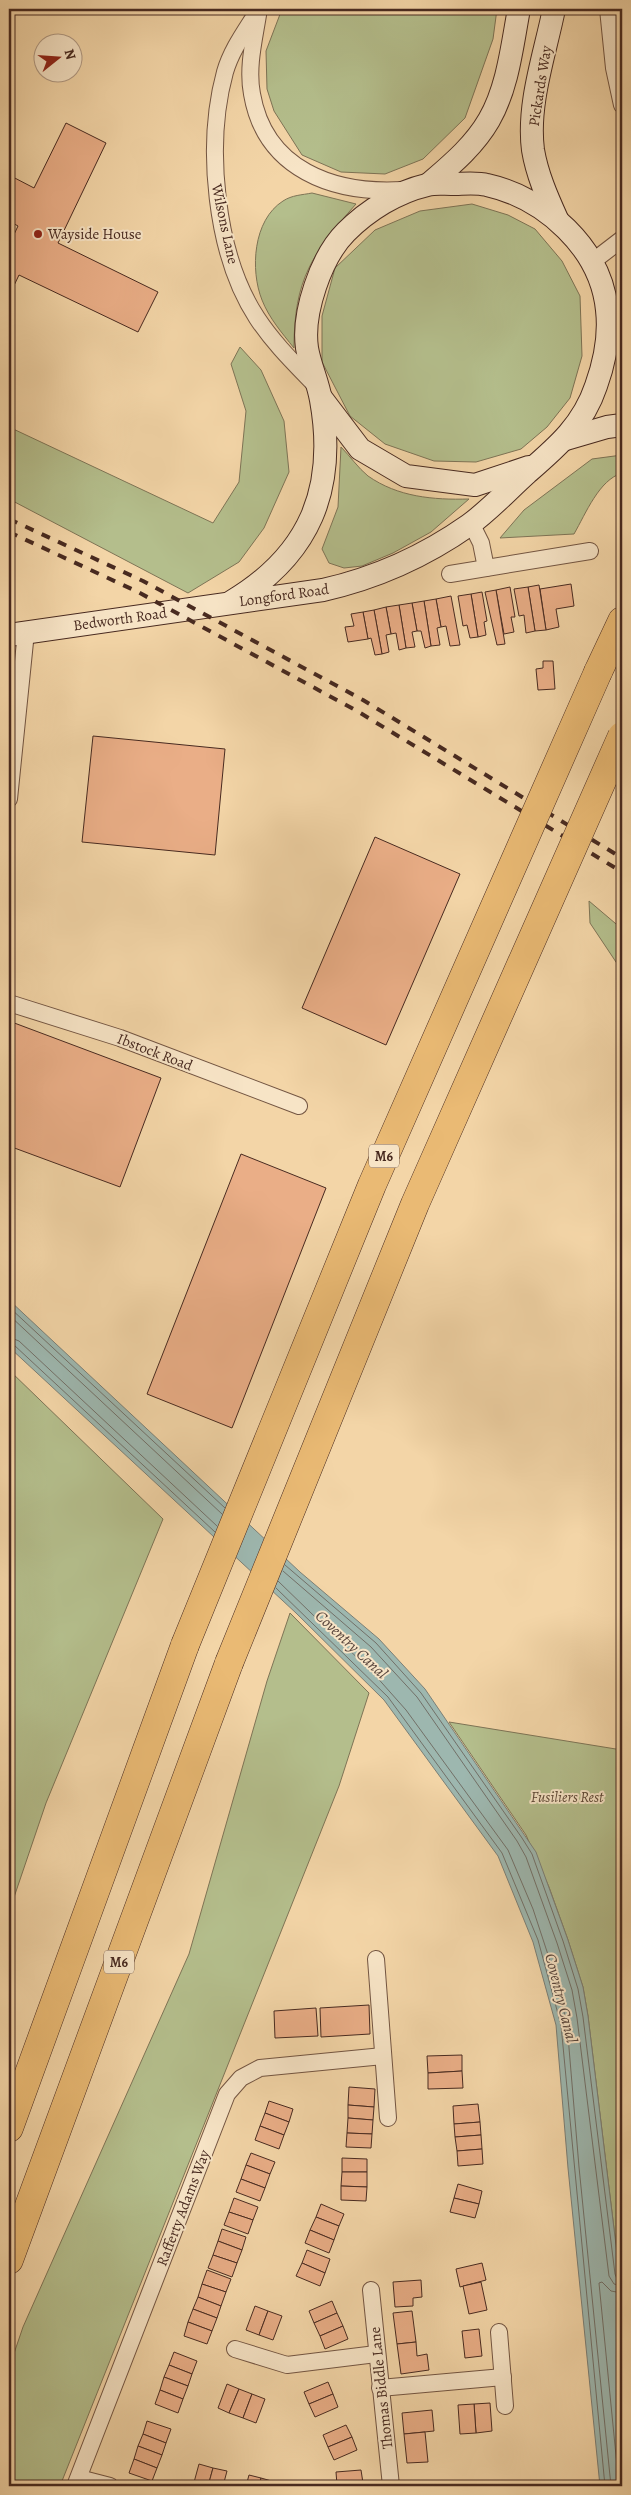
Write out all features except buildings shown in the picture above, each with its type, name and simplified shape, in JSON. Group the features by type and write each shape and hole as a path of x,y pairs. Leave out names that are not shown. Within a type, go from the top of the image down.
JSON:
{"highway":[{"name":"M6","path":"9,2128 185,1645 372,1185 622,621"},
{"name":"M6","path":"9,2260 229,1663 415,1204 622,736"}],"main road":[{"path":"422,187 460,157 489,120 506,74 519,9"},
{"name":"Pickards Way","path":"554,9 535,102 532,136 538,171 557,219"},
{"name":"Longford Road","path":"231,602 251,589 284,560 304,534 320,498 325,474 327,441 320,394 307,347 308,320 321,269 344,234 368,212 389,199 422,187 483,184 509,191 557,219 576,237 592,262 607,308 622,330"},
{"name":"Longford Road","path":"231,602 348,585 403,564 471,523 566,439 593,396 604,363 607,308"},
{"name":"Longford Road","path":"320,394 360,449 406,476 476,485 538,464"},
{"name":"Longford Road","path":"566,439 607,427 622,425"},
{"name":"Bedworth Road","path":"18,634 231,602"}],"street":[{"name":"Wilsons Lane","path":"259,9 251,63 252,94 261,122 282,153 313,178 335,185 373,191 422,187"},
{"name":"Wilsons Lane","path":"259,9 236,45 225,72 215,142 215,184 235,272 256,317 272,339 320,394"},
{"path":"608,9 614,68 622,105"},
{"path":"592,262 622,239"},
{"path":"471,523 481,542 486,568"},
{"path":"450,574 590,551"},
{"path":"9,799 18,634"},
{"name":"Ibstock Road","path":"9,1003 120,1038 299,1106"},
{"path":"376,1959 388,2118"},
{"name":"Rafferty Adams Way","path":"110,2486 77,2482 227,2094 241,2078 260,2068 383,2056"},
{"name":"Thomas Biddle Lane","path":"371,2290 376,2354 391,2486"},
{"path":"499,2332 505,2406"},
{"path":"235,2349 287,2365 376,2354"},
{"path":"380,2388 503,2377"}],"green space":[{"path":"282,9 497,9 493,39 465,118 423,159 385,174 341,172 302,155 274,111 267,89 266,51"},
{"path":"312,193 356,204 328,238 308,269 298,303 294,348 280,331 265,307 258,288 255,261 260,233 265,220 273,209 290,198"},
{"path":"472,204 508,215 535,229 562,261 580,296 582,356 570,398 547,427 521,449 476,462 434,461 385,444 350,416 322,362 322,316 335,268 375,230 420,211"},
{"path":"240,347 261,370 284,421 289,472 264,528 239,562 188,593 9,499 9,427 213,523 239,482 246,411 231,364"},
{"path":"341,447 368,476 391,489 429,498 469,499 431,532 393,553 362,566 344,568 329,563 322,549 338,507"},
{"path":"622,455 622,473 606,483 600,490 588,507 574,534 500,538 524,510 592,459"},
{"path":"589,901 622,929 622,971 590,923"},
{"path":"9,1370 163,1519 46,1803 9,1912"},
{"path":"290,1613 369,1693 339,1786 60,2486 9,2486 9,2368 23,2327 189,1954 267,1681"},
{"name":"Fusiliers Rest","path":"449,1722 622,1750 622,2294 583,1987 549,1887 526,1835"}],"water":[{"name":"Coventry Canal","path":"9,1300 300,1572 379,1639 425,1689 536,1852 583,1987 588,2016 622,2294 622,2486 600,2486 568,2168 556,2025 533,1942 498,1856 384,1700 296,1613 9,1347"}],"railway":[{"path":"9,519 143,581 363,700 622,858"},
{"path":"9,532 138,592 357,711 622,872"}],"place":[{"name":"Wayside House","path":"38,234"}]}
